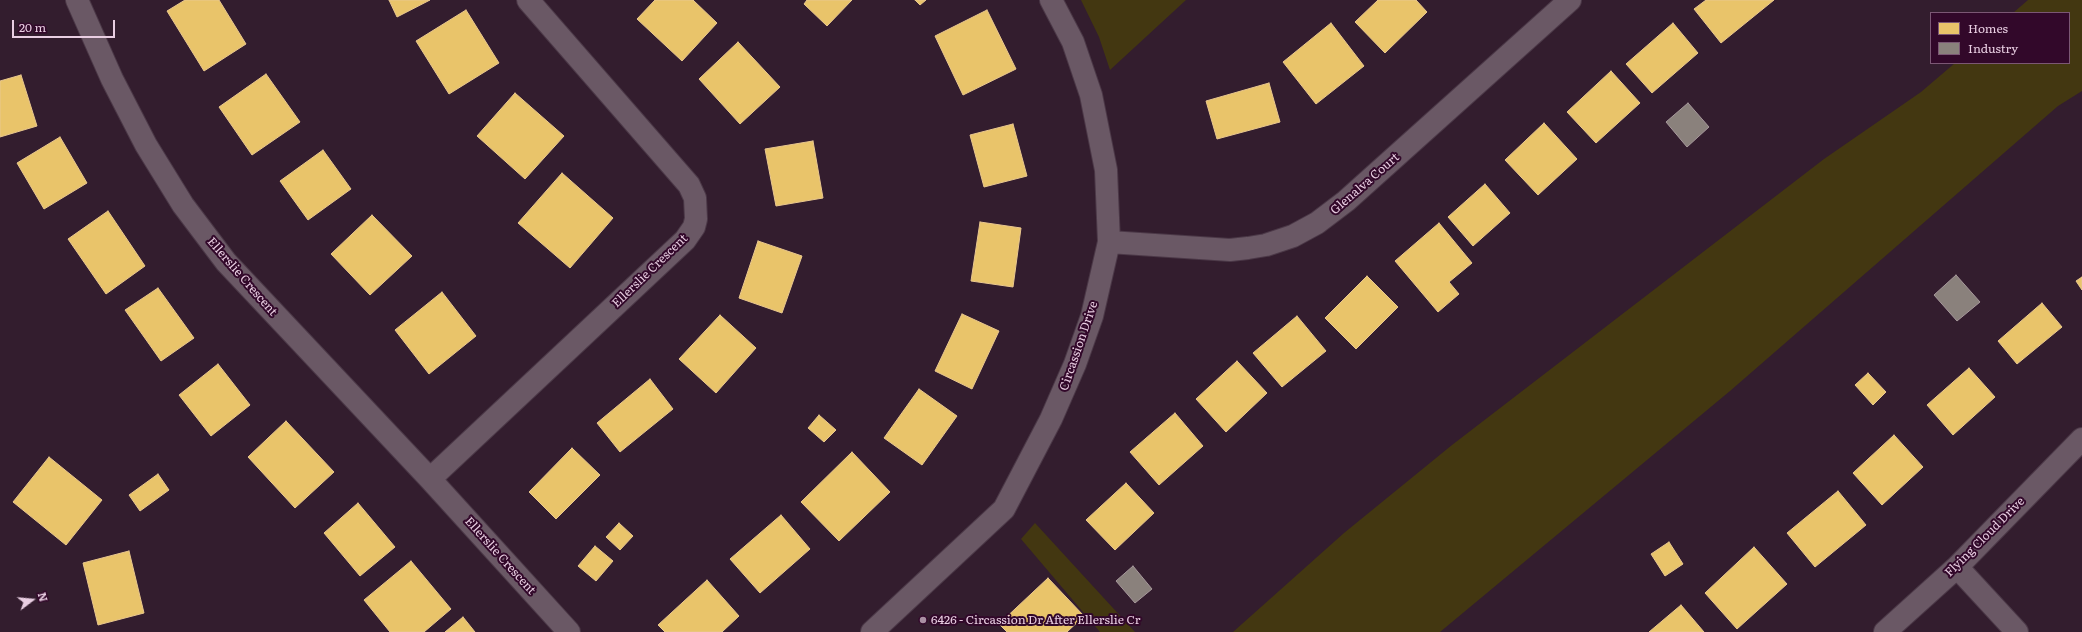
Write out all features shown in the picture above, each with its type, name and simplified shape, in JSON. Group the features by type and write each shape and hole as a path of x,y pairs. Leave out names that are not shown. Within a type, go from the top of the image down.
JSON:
{"street":[{"name":"Ellerslie Crescent","path":"77,0 115,86 146,145 183,205 226,262 430,479 569,632"},
{"name":"Ellerslie Crescent","path":"430,479 685,240 694,227 696,219 695,198 688,185 528,0"},
{"name":"Circassion Drive","path":"872,632 1004,509 1051,419 1075,364 1092,316 1109,242 1106,170 1091,95 1073,42 1051,0"},
{"name":"Glenalva Court","path":"1109,242 1230,250 1266,245 1293,236 1317,223 1346,201 1570,0"},
{"name":"Flying Cloud Drive","path":"1885,632 1957,567 2082,439"},
{"path":"1957,567 2017,632"}],"shaded area":[{"path":"1081,0 1186,0 1110,70 1099,37"},
{"path":"2028,0 2082,0 2082,91 2058,106 1730,391 1440,632 1233,632 1344,533 1452,445 1824,159 1921,92 1954,64 2070,64 2070,12 2014,12"},
{"path":"1035,523 1135,632 1100,632 1021,539"}],"building: Homes":[{"path":"185,0 219,0 246,44 204,71 167,11"},
{"path":"389,0 430,0 397,17"},
{"path":"655,0 693,0 717,23 682,61 637,19"},
{"path":"807,0 852,0 827,26 804,4"},
{"path":"915,0 926,0 920,5"},
{"path":"1378,0 1416,0 1427,12 1385,53 1355,22"},
{"path":"1706,0 1774,0 1721,43 1694,9"},
{"path":"466,10 499,63 449,94 416,41"},
{"path":"987,10 1016,69 963,95 935,36"},
{"path":"1331,23 1364,66 1316,104 1283,62"},
{"path":"1673,23 1698,53 1652,93 1626,64"},
{"path":"738,42 780,87 740,124 699,79"},
{"path":"1611,71 1640,103 1596,143 1567,112"},
{"path":"266,74 300,122 252,155 219,107"},
{"path":"21,75 37,126 0,137 0,81"},
{"path":"1269,83 1280,122 1217,139 1206,101"},
{"path":"515,93 564,136 525,179 477,136"},
{"path":"1544,123 1577,159 1538,195 1505,160"},
{"path":"1013,124 1027,176 984,187 970,135"},
{"path":"60,137 87,183 44,209 17,163"},
{"path":"813,141 823,198 776,206 765,149"},
{"path":"323,150 351,189 308,220 280,181"},
{"path":"562,173 613,218 570,268 518,223"},
{"path":"1485,184 1510,213 1473,246 1448,217"},
{"path":"108,211 145,266 106,294 68,239"},
{"path":"372,215 412,256 370,295 331,254"},
{"path":"980,222 1021,228 1013,287 971,281"},
{"path":"1439,223 1472,263 1449,282 1459,294 1438,312 1395,261"},
{"path":"758,241 802,256 782,313 739,298"},
{"path":"1367,276 1398,307 1356,349 1325,318"},
{"path":"2082,277 2082,290 2076,281"},
{"path":"158,288 194,338 161,361 125,310"},
{"path":"442,292 476,336 429,374 395,330"},
{"path":"2042,303 2062,327 2017,364 1998,341"},
{"path":"962,314 999,331 972,389 935,371"},
{"path":"720,315 756,348 716,393 679,359"},
{"path":"1297,316 1326,351 1282,387 1253,353"},
{"path":"1237,361 1267,393 1226,432 1196,399"},
{"path":"218,364 250,405 211,436 179,395"},
{"path":"1969,368 1995,397 1953,435 1927,405"},
{"path":"1868,373 1886,392 1873,405 1855,385"},
{"path":"650,379 673,409 620,452 597,423"},
{"path":"919,389 957,416 922,465 884,438"},
{"path":"1175,413 1203,446 1159,485 1130,452"},
{"path":"819,415 836,430 824,442 808,428"},
{"path":"286,421 334,472 295,508 248,457"},
{"path":"1894,435 1923,467 1882,505 1853,473"},
{"path":"572,448 600,475 556,519 529,492"},
{"path":"852,452 890,492 839,541 801,502"},
{"path":"49,457 102,500 66,545 13,502"},
{"path":"158,474 169,490 140,511 129,495"},
{"path":"1126,483 1154,513 1115,550 1086,520"},
{"path":"1838,491 1866,525 1815,567 1787,533"},
{"path":"358,503 395,547 360,576 324,533"},
{"path":"781,515 810,549 760,593 730,559"},
{"path":"619,523 633,536 620,550 606,537"},
{"path":"1669,542 1683,564 1665,576 1651,554"},
{"path":"595,546 613,561 596,581 578,566"},
{"path":"1754,547 1787,584 1737,629 1705,593"},
{"path":"129,551 144,613 98,625 83,563"},
{"path":"411,561 451,609 424,632 390,632 364,600"},
{"path":"1048,578 1084,616 1067,632 1007,632 999,624"},
{"path":"707,580 739,616 722,632 665,632 658,625"},
{"path":"1681,605 1704,632 1649,632"},
{"path":"463,617 475,632 445,632"}],"building: Industry":[{"path":"1688,103 1709,127 1687,147 1666,122"},
{"path":"1956,275 1980,302 1957,321 1934,295"},
{"path":"1133,566 1152,589 1135,603 1116,581"}],"place":[{"name":"6426 - Circassion Dr After Ellerslie Cr","path":"923,620"}]}
